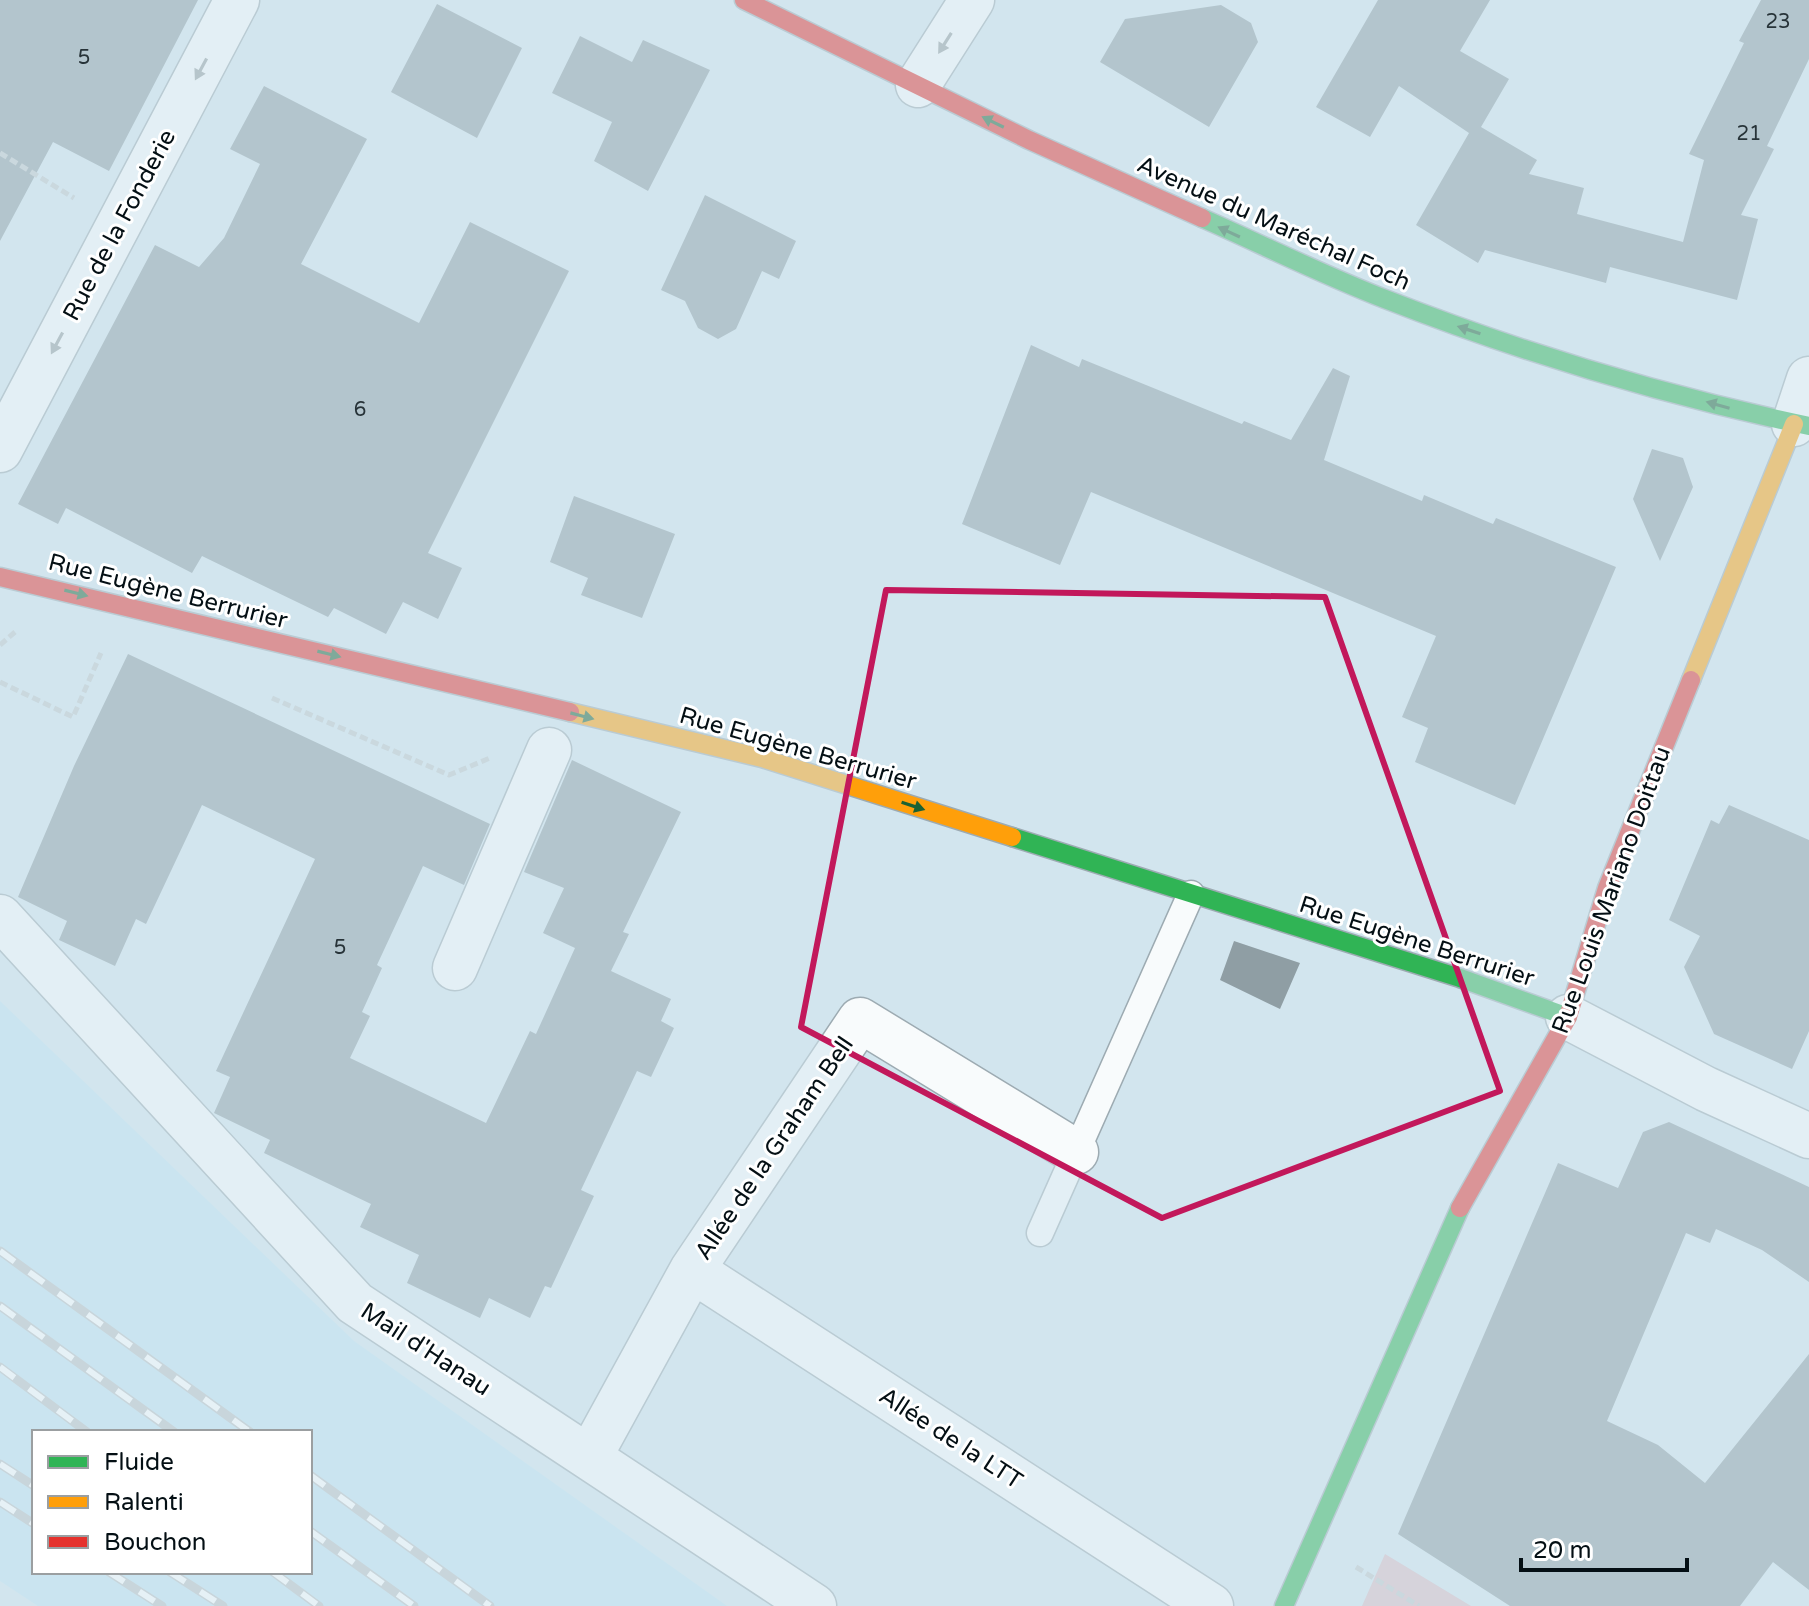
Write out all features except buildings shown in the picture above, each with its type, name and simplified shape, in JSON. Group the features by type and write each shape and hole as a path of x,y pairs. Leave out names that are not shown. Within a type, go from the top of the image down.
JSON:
{"street":[{"name":"Rue de la Fonderie","path":"0,450 237,0"},
{"name":"Avenue du Maréchal Foch","path":"744,0 1057,153 1382,298 1465,329 1729,409 1801,425"},
{"path":"918,85 972,0"},
{"name":"Rue Louis Mariano Doittau","path":"1284,1606 1466,1195 1568,1017 1607,888 1801,425 1809,379"},
{"name":"Rue Eugène Berrurier","path":"0,577 762,758 1568,1017"},
{"path":"455,968 549,750"},
{"name":"Mail d'Hanau","path":"0,917 355,1303 814,1606"},
{"path":"1568,1017 1706,1089 1809,1136"},
{"name":"Allée de la Graham Bell","path":"590,1456 692,1270 860,1020 1076,1152"},
{"name":"Allée de la LTT","path":"692,1270 1211,1606"}],"lane":[{"path":"1040,1233 1191,894"}],"path":[{"path":"0,153 119,225"},
{"path":"0,682 73,717 103,647"},
{"path":"269,696 449,775 519,746 549,750"},
{"path":"1315,1541 1419,1606"}],"highlighted area":[{"path":"886,590 1325,597 1500,1091 1162,1218 801,1027"}],"shaded area":[{"path":"0,1001 354,1341 727,1606 38,1606 0,1581"},
{"path":"1385,1554 1471,1606 1362,1606"}],"railway":[{"path":"0,1251 247,1430"},
{"path":"0,1306 171,1430"},
{"path":"0,1367 84,1430"},
{"path":"0,1464 32,1485"},
{"path":"312,1476 490,1606"},
{"path":"0,1502 32,1523"},
{"path":"312,1532 414,1606"},
{"path":"112,1574 162,1606"},
{"path":"173,1574 223,1606"},
{"path":"276,1574 319,1606"}],"traffic: fast":[{"path":"1202,218 1362,290 1489,337 1648,387 1809,426"},
{"path":"1012,837 1460,978 1568,1017"},
{"path":"1284,1606 1460,1208"}],"traffic: slow":[{"path":"1691,680 1794,424"},
{"path":"570,712 762,758 1012,837"}],"traffic: jam":[{"path":"744,0 1029,140 1202,218"},
{"path":"0,577 570,712"},
{"path":"1460,1208 1568,1017 1607,888 1691,680"}]}
